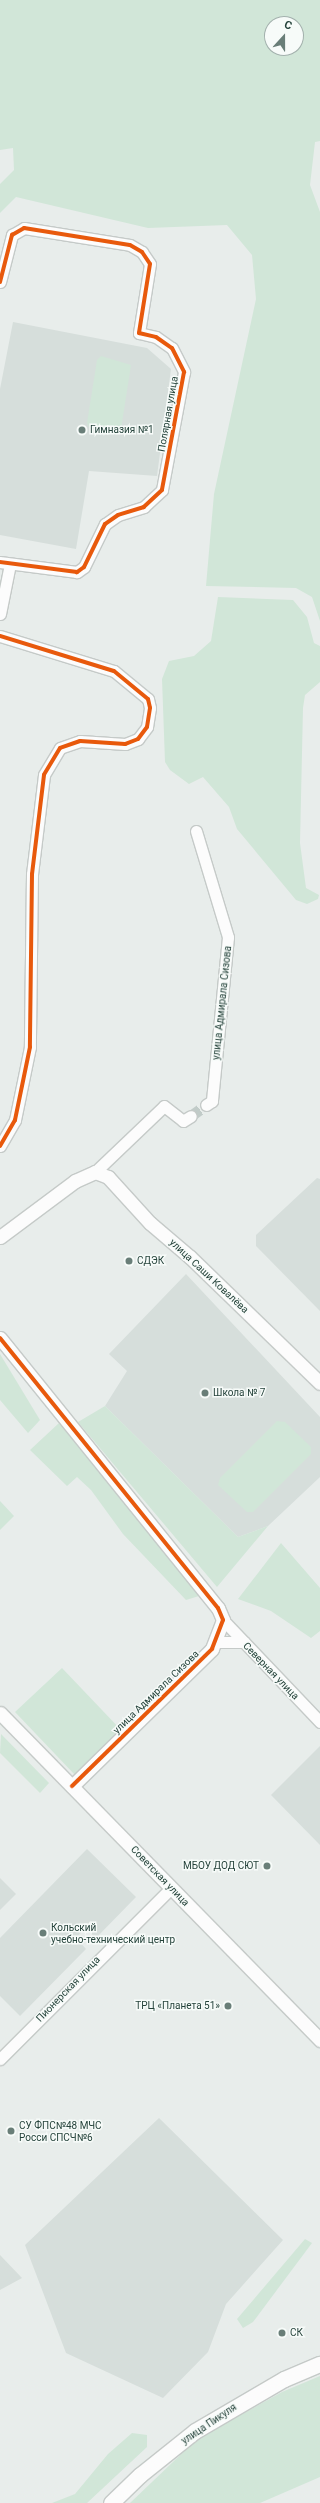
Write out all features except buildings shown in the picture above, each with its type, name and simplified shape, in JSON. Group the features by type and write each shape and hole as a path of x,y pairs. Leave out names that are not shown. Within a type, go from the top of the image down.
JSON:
{"main road":[{"name":"улица Пикуля","path":"111,2503 140,2475 195,2431 284,2379 320,2364"}],"street":[{"name":"Полярная улица","path":"0,282 12,235 24,228 130,245 142,252 150,264 139,333 156,337 172,348 184,372 162,490 144,508 118,515 104,524 84,567 76,572 5,563 0,614"},
{"path":"0,636 114,671 148,699 150,708 147,727 138,739 125,744 80,741 60,748 44,775 32,874 30,1047 15,1120 0,1146"},
{"name":"улица Адмирала Сизова","path":"196,832 228,937 212,1101 206,1105"},
{"path":"0,1236 75,1181 96,1172 164,1106 183,1121 191,1116"},
{"name":"улица Саши Ковалёва","path":"96,1172 108,1178 150,1223 190,1257 320,1383"},
{"path":"0,1338 218,1608 223,1620"},
{"name":"улица Адмирала Сизова","path":"72,1786 216,1642 223,1620"},
{"name":"Северная улица","path":"223,1620 320,1722"},
{"path":"216,1642 244,1642"},
{"name":"Советская улица","path":"0,1713 320,2040"},
{"name":"Пионерская улица","path":"0,2059 171,1888"}],"shaded area":[{"name":"Гимназия №1","path":"13,322 147,348 171,369 157,476 89,471 76,549 0,535 0,389"},
{"path":"317,1178 320,1179 320,1311 256,1246 256,1235"},
{"name":"Школа № 7","path":"186,1274 320,1417 320,1477 268,1526 238,1537 105,1406 127,1371 109,1354"},
{"path":"320,1746 320,1845 271,1795"},
{"name":"Кольский учебно-технический центр","path":"87,1849 136,1897 96,1938 85,1928 76,1938 86,1949 20,2016 0,1996 0,1938"},
{"path":"0,1878 16,1894 0,1910"},
{"path":"159,2118 283,2240 226,2304 208,2352 163,2398 66,2353 25,2245"},
{"path":"0,2255 22,2278 0,2290"}],"green space":[{"path":"0,0 320,0 320,141 315,142 310,185 320,212 320,621 312,597 296,588 206,586 214,494 256,299 252,255 227,225 148,228 16,197 0,213 0,184 14,170 13,148 0,150"},
{"path":"101,356 131,365 121,429 117,432 89,427 87,423 97,360"},
{"path":"218,597 293,600 307,617 314,643 320,646 320,682 305,695 303,708 300,843 306,888 319,895 318,899 307,904 296,900 237,829 229,807 203,777 189,784 170,770 165,762 162,679 169,661 194,656 211,641"},
{"path":"0,1354 40,1420 28,1433 0,1400"},
{"path":"105,1406 238,1537 268,1526 217,1587 78,1422"},
{"path":"277,1421 285,1422 311,1447 311,1454 253,1512 247,1512 218,1485 220,1478"},
{"path":"59,1423 199,1596 186,1600 123,1534 91,1490 77,1477 67,1486 30,1450"},
{"path":"0,1501 14,1516 0,1530"},
{"path":"281,1543 320,1588 320,1631 311,1638 271,1611 238,1599"},
{"path":"62,1668 122,1731 75,1775 15,1712"},
{"path":"1,1734 49,1783 40,1793 0,1753"},
{"path":"305,2239 312,2243 253,2322 243,2328 237,2319"},
{"path":"320,2376 320,2477 260,2503 130,2503 197,2439 282,2392"},
{"path":"132,2433 147,2435 147,2447 87,2503 52,2503 75,2494 108,2454"}],"tunnel":[{"path":"191,1116 206,1105"}],"cycle path":[{"path":"0,282 12,235 24,228 130,245 142,252 150,264 139,333 156,337 172,348 184,372 162,490 144,507 118,515 105,524 84,567 77,572 0,562"},
{"path":"0,636 114,671 148,699 150,708 147,727 138,739 125,744 80,741 60,748 44,775 32,874 30,1047 15,1120 0,1146"},
{"path":"0,1338 218,1608 223,1620 212,1649 72,1786"}],"place":[{"name":"Гимназия №1","path":"82,430"},
{"name":"СДЭК","path":"129,1261"},
{"name":"Школа № 7","path":"205,1393"},
{"name":"МБОУ ДОД СЮТ","path":"267,1866"},
{"name":"Кольский учебно-технический центр","path":"43,1933"},
{"name":"ТРЦ «Планета 51»","path":"228,2006"},
{"name":"СУ ФПС№48 МЧС Росси СПСЧ№6","path":"11,2131"},
{"name":"СК","path":"282,2333"}]}
